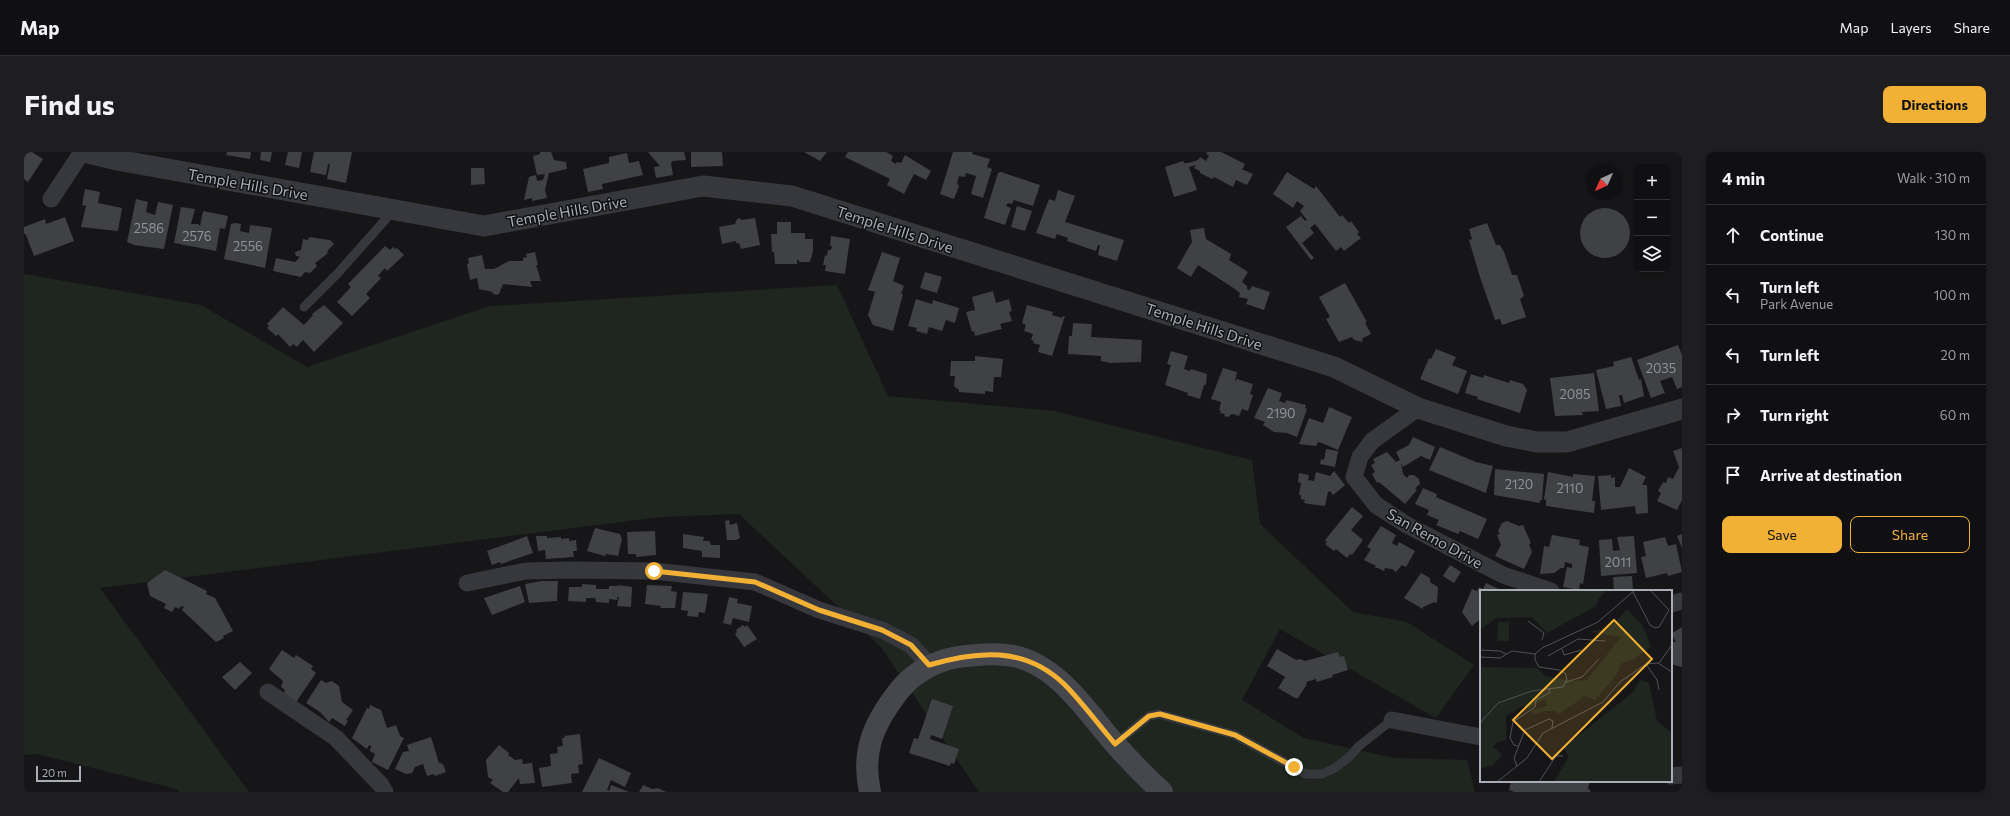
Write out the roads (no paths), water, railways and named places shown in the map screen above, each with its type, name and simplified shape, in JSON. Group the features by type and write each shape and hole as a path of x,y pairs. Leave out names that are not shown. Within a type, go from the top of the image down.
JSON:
{"main road":[{"path":"870,792 866,778 867,752 873,730 886,708 903,686 929,665 958,656 991,654 1015,657 1037,665 1063,683 1137,769 1162,792"}],"street":[{"name":"Temple Hills Drive","path":"83,152 118,156 484,226 703,186 792,196 1334,367 1418,408 1506,436 1536,442 1567,442 1682,409"},
{"path":"51,199 83,152"},
{"name":"San Remo Drive","path":"1418,408 1372,440 1360,457 1354,477 1376,505 1407,525 1503,574 1548,590"},
{"path":"467,583 526,571 570,570 654,571 755,582 819,610 882,630 911,645 929,665"},
{"path":"1672,604 1682,601"},
{"path":"268,692 336,738 382,786 385,792"},
{"path":"1392,720 1480,737"},
{"path":"1672,776 1682,775"}],"lane":[{"path":"304,307 338,273 394,210"},
{"path":"1115,744 1149,716 1160,714 1235,735 1306,774 1322,774 1348,758 1359,746 1392,720"}]}
